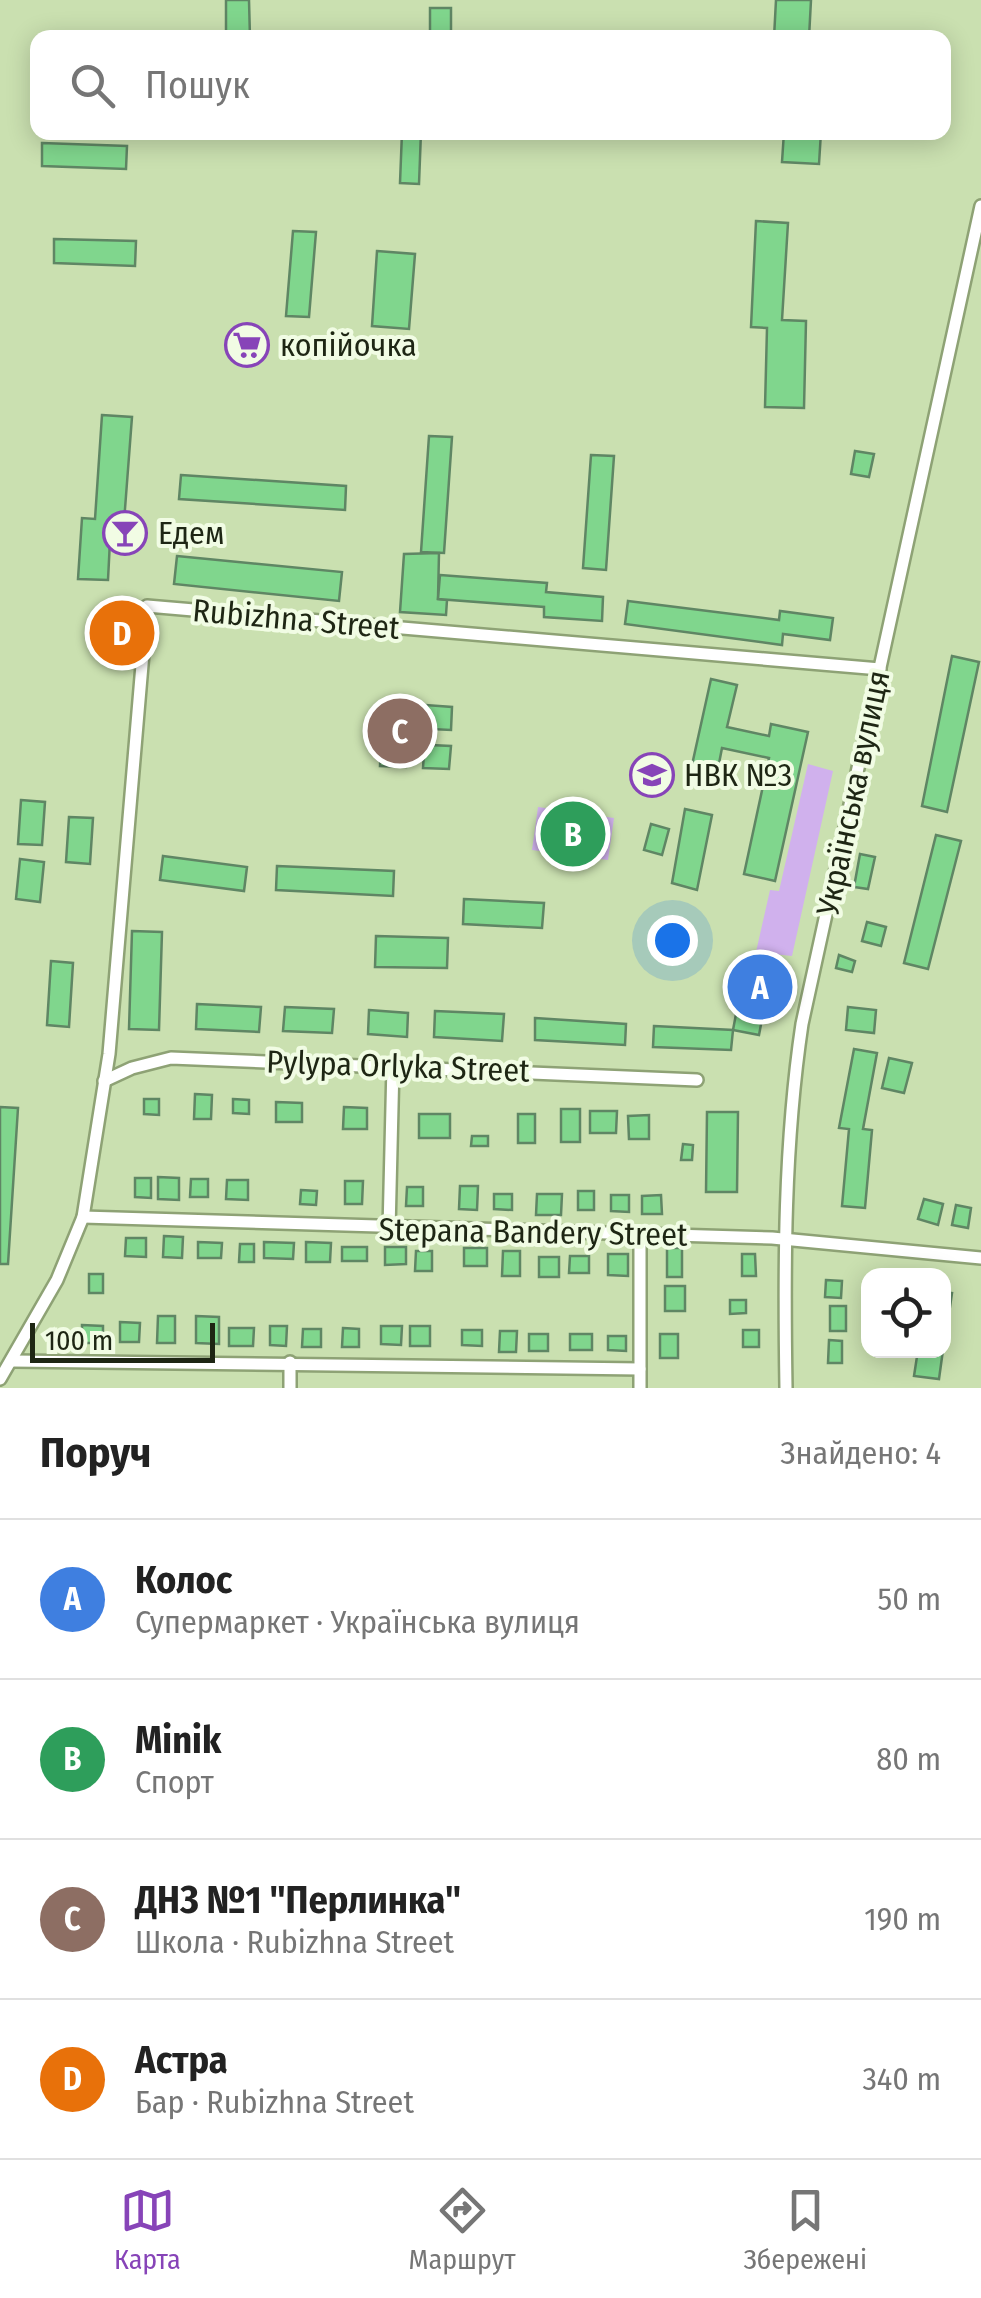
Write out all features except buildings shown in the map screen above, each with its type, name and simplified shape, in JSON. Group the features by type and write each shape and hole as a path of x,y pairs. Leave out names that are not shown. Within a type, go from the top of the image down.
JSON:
{"street":[{"name":"Українська вулиця","path":"786,1388 784,1239 792,1091 802,1024 981,206"},
{"name":"Rubizhna Street","path":"0,1379 57,1280 84,1217 104,1081 147,606 880,669"},
{"name":"Pylypa Orlyka Street","path":"104,1081 132,1068 171,1058 696,1080"},
{"path":"389,1230 393,1065"},
{"name":"Stepana Bandery Street","path":"84,1217 389,1230 784,1239 981,1258"},
{"path":"640,1233 640,1388"},
{"path":"12,1360 640,1369"},
{"path":"290,1362 290,1388"}],"shaded area":[{"path":"808,764 833,771 792,956 756,952 770,890 779,891"},
{"path":"538,807 614,818 608,860 532,850"}],"place":[{"name":"копійочка","path":"247,345"},
{"name":"Едем","path":"125,533"},
{"name":"Астра","path":"122,633"},
{"name":"ДНЗ №1 \"Перлинка\"","path":"400,731"},
{"name":"НВК №3","path":"652,775"},
{"name":"Minik","path":"573,834"},
{"name":"Колос","path":"760,987"}]}
